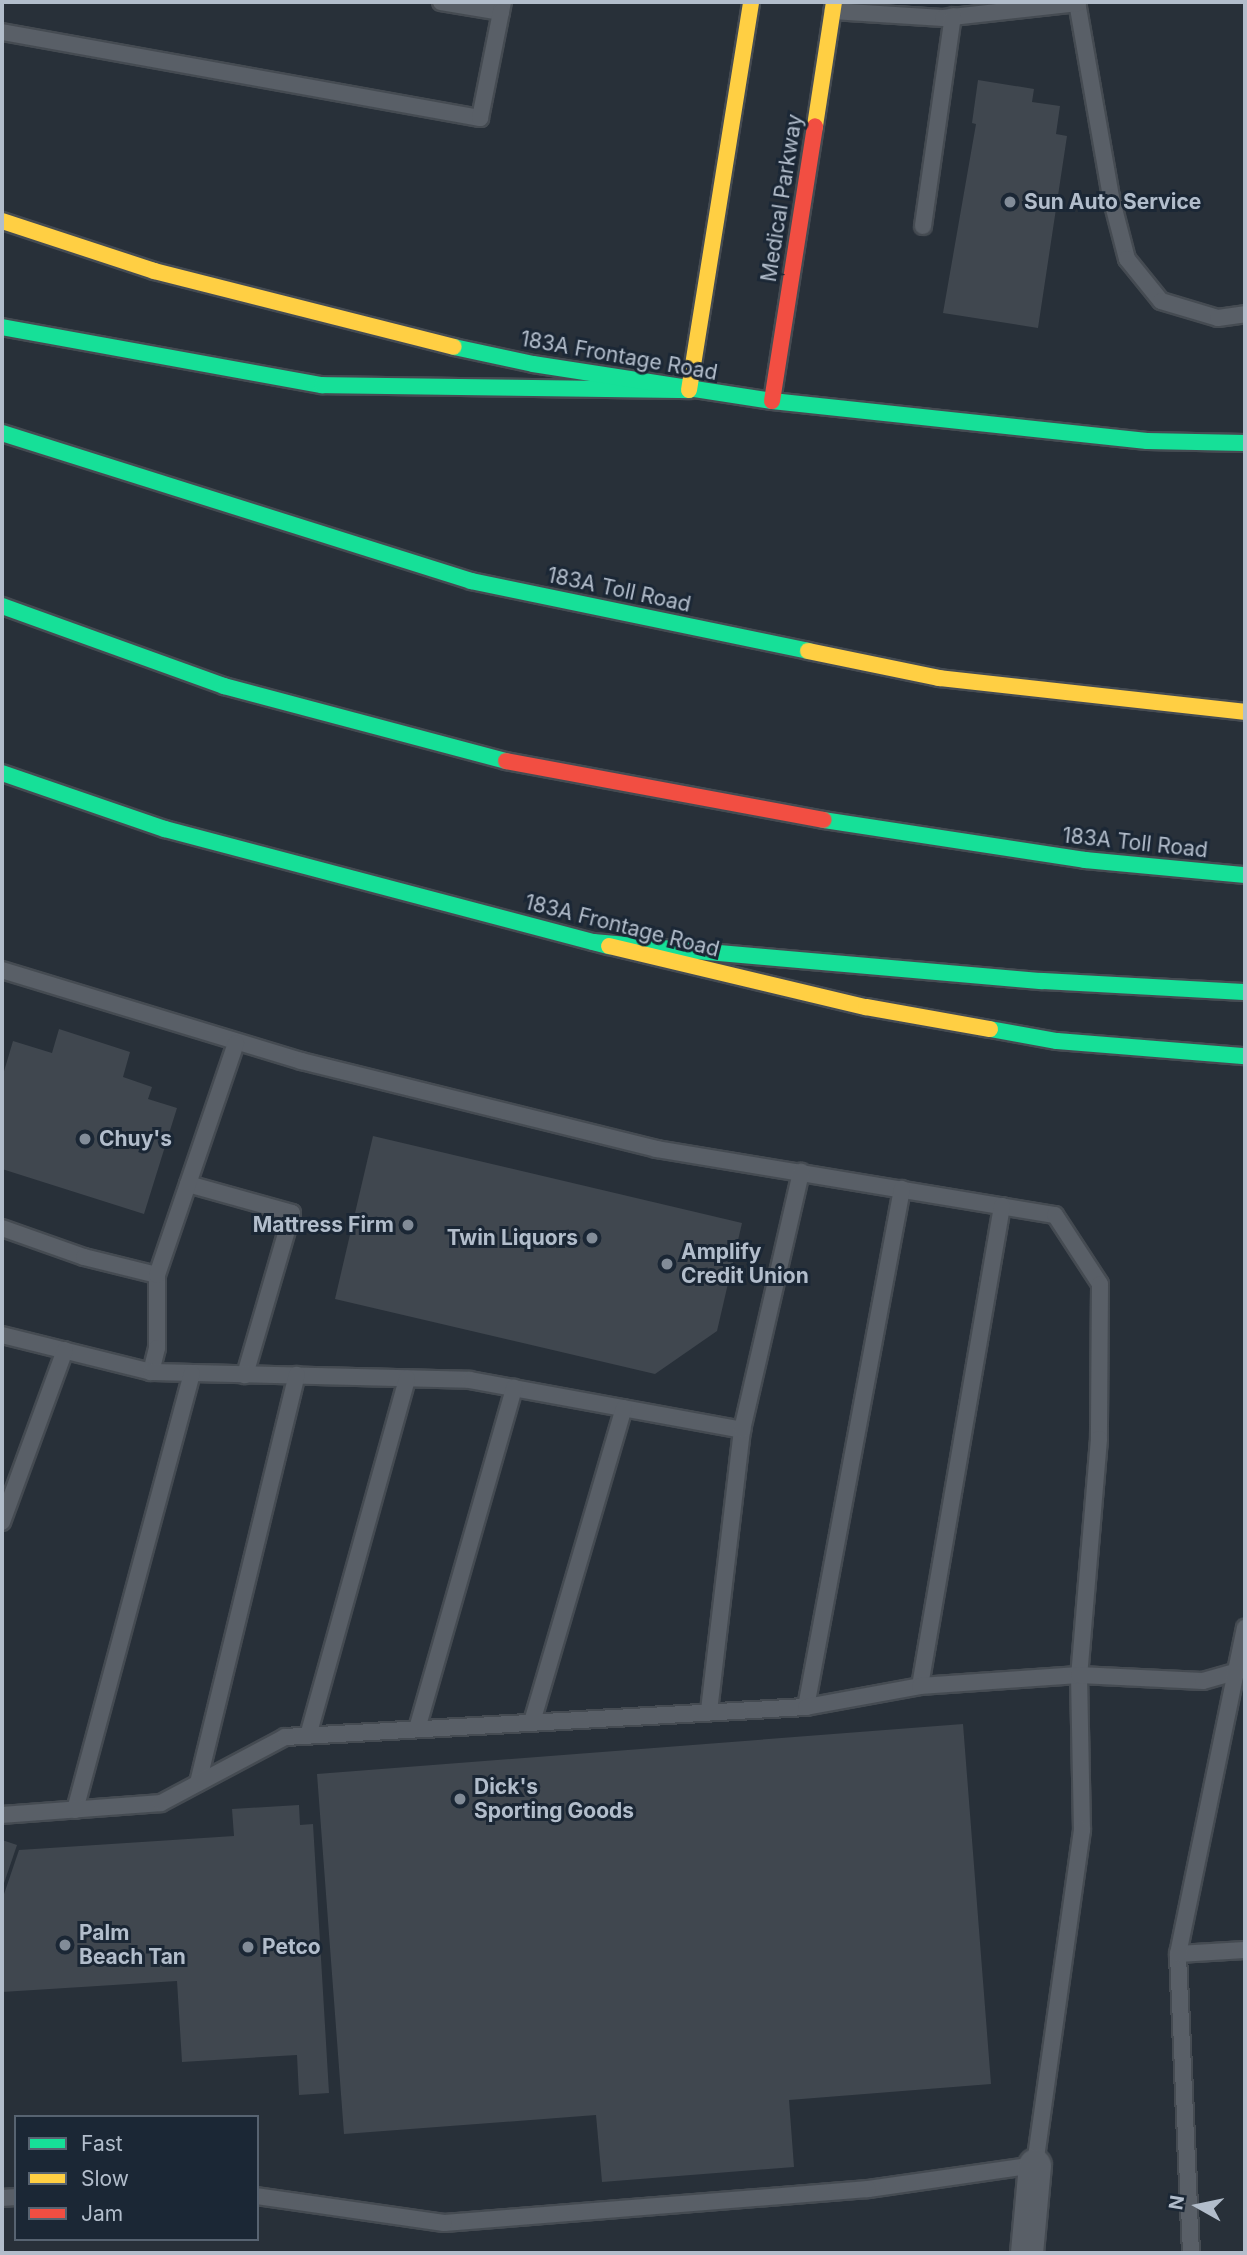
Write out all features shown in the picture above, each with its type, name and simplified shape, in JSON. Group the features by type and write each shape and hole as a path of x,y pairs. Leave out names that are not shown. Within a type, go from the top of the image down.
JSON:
{"main road":[{"path":"2,327 322,385 689,390 751,2"},
{"name":"Medical Parkway","path":"772,401 833,6"},
{"name":"183A Frontage Road","path":"2,221 154,271 347,323 534,364 772,401 1147,440 1245,443"},
{"name":"183A Toll Road","path":"2,433 471,581 939,678 1245,712"},
{"name":"183A Toll Road","path":"2,606 223,686 507,761 898,832 1085,860 1245,875"},
{"name":"183A Frontage Road","path":"2,773 165,829 593,942 866,1007 1057,1041 1245,1056"},
{"path":"593,942 1042,981 1245,992"}],"street":[{"path":"1027,2253 1035,2165"}],"lane":[{"path":"2,32 481,118 502,7 441,2"},
{"path":"833,6 953,16 1077,2 1111,197 1127,259 1161,301 1218,318 1245,314"},
{"path":"923,226 953,16"},
{"path":"2,970 236,1043 656,1149 1055,1215 1100,1284 1099,1439 1079,1675 1082,1830 1035,2165 868,2189 444,2223 259,2196"},
{"path":"151,1372 158,1348 157,1275 236,1043"},
{"path":"709,1712 742,1430 801,1172"},
{"path":"188,1184 292,1213 245,1374"},
{"path":"806,1707 902,1189"},
{"path":"920,1686 1002,1206"},
{"path":"2,1228 84,1257 157,1275"},
{"path":"2,1335 151,1372 470,1380 742,1430"},
{"path":"2,1521 65,1350"},
{"path":"75,1810 192,1373"},
{"path":"198,1783 298,1375"},
{"path":"308,1736 407,1378"},
{"path":"417,1729 514,1388"},
{"path":"531,1723 624,1408"},
{"path":"1191,2253 1178,1954 1240,1671 1245,1628"},
{"path":"2,1815 161,1803 285,1737 806,1707 920,1686 1079,1675 1203,1681 1240,1671"},
{"path":"1178,1954 1245,1950"}],"building":[{"name":"Sun Auto Service","path":"978,80 1034,89 1032,102 1060,106 1056,134 1067,136 1038,328 943,313 976,124 972,123"},
{"name":"Chuy's","path":"59,1029 130,1052 123,1077 152,1087 148,1099 177,1108 144,1214 2,1169 2,1078 13,1041 52,1053"},
{"path":"373,1136 742,1223 717,1331 655,1374 335,1299"},
{"path":"963,1724 991,2084 789,2100 794,2167 602,2182 596,2115 344,2134 317,1774"},
{"path":"299,1805 300,1825 313,1824 329,2093 299,2095 297,2055 182,2062 177,1981 2,1992 2,1900 19,1850 234,1836 232,1809"},
{"path":"2,1840 17,1845 2,1889"}],"traffic: fast":[{"path":"2,327 322,385 689,390"},
{"path":"454,347 533,364 772,401 1147,441 1245,443"},
{"path":"2,433 471,581 808,651"},
{"path":"2,606 224,686 506,761"},
{"path":"2,773 165,829 609,946"},
{"path":"824,820 1085,860 1245,875"},
{"path":"593,942 1042,981 1245,992"},
{"path":"990,1029 1057,1041 1245,1056"}],"traffic: slow":[{"path":"689,390 751,2"},
{"path":"815,126 834,2"},
{"path":"2,221 154,271 454,347"},
{"path":"808,651 939,678 1245,712"},
{"path":"609,946 866,1007 990,1029"}],"traffic: jam":[{"path":"772,401 815,126"},
{"path":"506,761 824,820"}],"place":[{"name":"Sun Auto Service","path":"1010,202"},
{"name":"Chuy's","path":"85,1139"},
{"name":"Mattress Firm","path":"408,1225"},
{"name":"Twin Liquors","path":"592,1238"},
{"name":"Amplify Credit Union","path":"667,1264"},
{"name":"Dick's Sporting Goods","path":"460,1799"},
{"name":"Palm Beach Tan","path":"65,1945"},
{"name":"Petco","path":"248,1947"}]}
